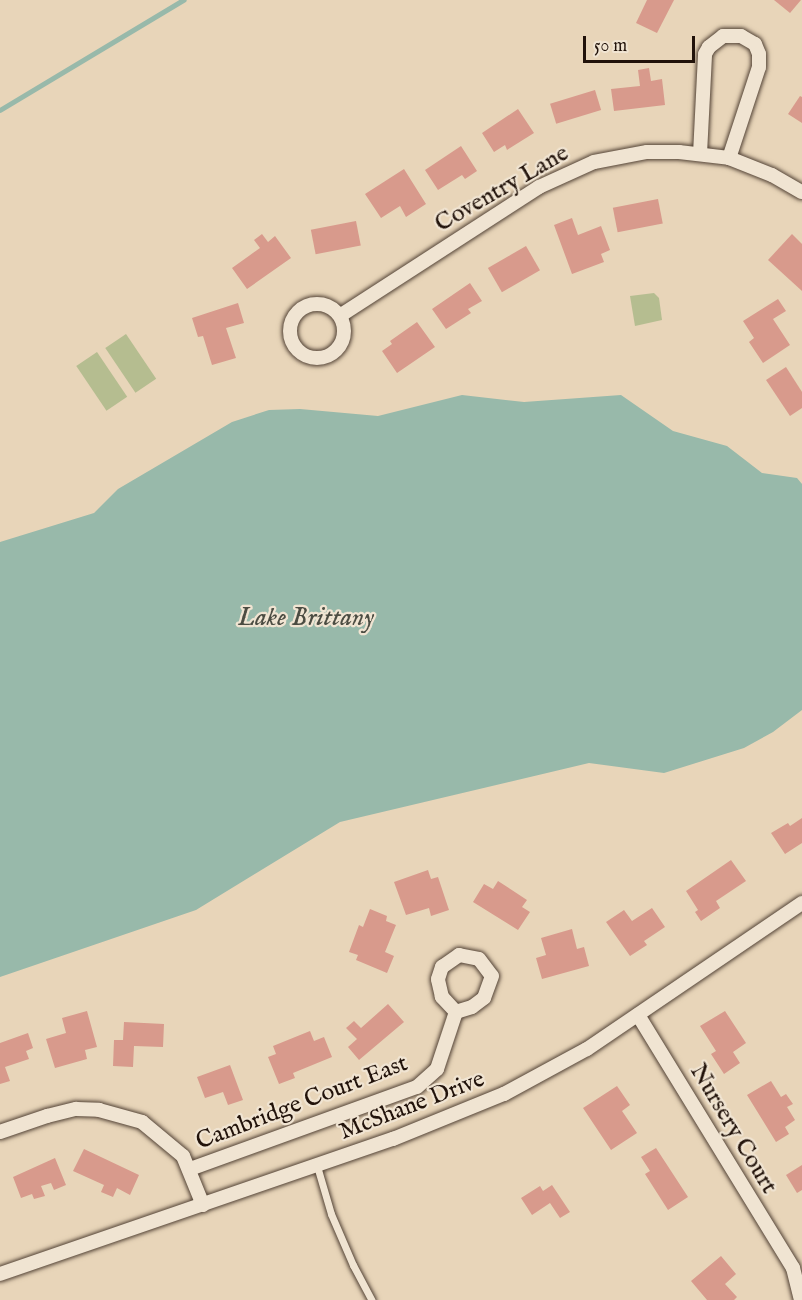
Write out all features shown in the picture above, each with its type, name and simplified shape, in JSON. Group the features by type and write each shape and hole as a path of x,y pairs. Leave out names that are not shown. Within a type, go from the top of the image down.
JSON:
{"street":[{"path":"700,154 705,54 709,47 723,36 741,36 755,45 759,54 759,67 729,158"},
{"name":"Coventry Lane","path":"341,315 500,211 569,172 594,162 630,154 679,152 729,158 772,176 802,192"},
{"path":"314,305 327,306 341,315 344,330 341,343 334,352 317,360 305,356 297,349 290,329 297,313 314,305"},
{"name":"McShane Drive","path":"0,1274 317,1166 504,1094 587,1049 802,903"},
{"path":"459,955 470,955 479,959 492,976 490,986 484,998 472,1007 456,1012 442,997 438,979 442,967 449,960 459,955"},
{"name":"Cambridge Court East","path":"190,1169 417,1087 437,1069 456,1012"},
{"name":"Nursery Court","path":"638,1016 793,1268 801,1300"},
{"path":"0,1132 76,1109 99,1110 145,1124 174,1146 190,1169 203,1205"}],"lane":[{"path":"317,1166 331,1214 353,1265 372,1300"}],"shaded area":[{"path":"654,293 659,298 662,320 635,326 630,296"},
{"path":"126,334 156,379 135,393 105,348"},
{"path":"97,352 127,397 106,411 76,366"}],"water":[{"name":"Lake Brittany","path":"462,395 524,402 621,395 673,431 727,446 762,473 797,478 802,484 802,710 773,732 744,748 664,773 589,763 340,822 196,910 0,977 0,542 94,513 118,489 232,422 269,410 300,409 378,416"}],"building":[{"path":"647,0 674,0 657,33 636,23"},
{"path":"774,0 801,0 790,13"},
{"path":"649,68 651,81 662,79 665,105 614,111 611,89 640,86 638,70"},
{"path":"595,90 601,110 556,124 550,104"},
{"path":"800,96 802,97 802,123 788,114"},
{"path":"518,109 534,133 507,150 505,145 494,152 482,133"},
{"path":"461,146 477,171 465,179 462,175 438,190 425,170"},
{"path":"404,169 426,204 406,217 400,206 381,218 365,194"},
{"path":"658,199 663,224 618,232 613,208"},
{"path":"572,218 578,235 601,226 610,250 601,254 604,262 572,274 554,225"},
{"path":"356,221 361,246 316,254 311,230"},
{"path":"262,234 268,242 275,236 291,258 247,289 232,268 260,248 254,240"},
{"path":"792,234 802,244 802,291 768,260"},
{"path":"526,246 540,270 502,292 488,268"},
{"path":"470,283 482,301 468,309 471,313 446,329 432,309"},
{"path":"778,299 786,311 773,319 790,345 763,363 749,342 754,338 743,321"},
{"path":"238,303 244,323 226,328 236,358 212,365 203,336 198,337 192,318"},
{"path":"417,322 435,347 397,373 382,351 392,344 390,341"},
{"path":"786,367 802,392 802,408 790,416 766,380"},
{"path":"802,818 802,843 785,854 771,833 788,823 790,826"},
{"path":"731,860 746,881 716,901 720,908 701,921 695,912 698,910 686,891"},
{"path":"428,870 431,879 438,877 449,910 431,916 429,908 406,915 394,882"},
{"path":"498,881 527,900 522,907 530,912 518,930 473,902 484,884 493,889"},
{"path":"652,908 665,927 644,941 647,945 630,956 606,922 624,910 632,921"},
{"path":"370,909 387,916 386,921 396,925 385,952 394,956 387,973 356,960 358,955 349,952 359,925 363,927"},
{"path":"572,929 577,949 584,947 589,966 542,979 536,958 546,955 541,938"},
{"path":"388,1004 404,1022 359,1060 348,1047 357,1039 346,1028 354,1021 361,1028"},
{"path":"87,1011 97,1047 85,1050 87,1059 55,1068 46,1039 66,1033 62,1018"},
{"path":"725,1011 746,1043 733,1052 740,1063 724,1074 711,1054 716,1051 700,1026"},
{"path":"124,1022 164,1024 163,1047 134,1046 133,1067 113,1066 114,1040 123,1040"},
{"path":"310,1031 314,1041 324,1037 332,1057 293,1073 295,1078 279,1084 268,1057 276,1054 273,1046"},
{"path":"28,1033 33,1048 26,1051 29,1059 5,1067 10,1081 0,1084 0,1043"},
{"path":"230,1065 243,1100 228,1105 223,1092 205,1098 197,1077"},
{"path":"771,1081 781,1097 786,1094 793,1104 787,1107 795,1120 785,1127 789,1134 776,1142 747,1095"},
{"path":"617,1086 630,1105 622,1111 637,1133 611,1150 583,1108"},
{"path":"656,1148 688,1197 668,1210 645,1174 650,1171 641,1157"},
{"path":"84,1149 139,1175 130,1195 117,1188 113,1197 101,1192 104,1185 73,1171"},
{"path":"55,1158 66,1185 54,1190 51,1183 41,1186 45,1196 34,1199 32,1194 21,1198 13,1177"},
{"path":"802,1165 802,1190 797,1193 786,1175"},
{"path":"552,1185 570,1212 560,1218 550,1203 532,1215 521,1198 540,1186 543,1191"},
{"path":"721,1256 736,1274 725,1284 737,1297 734,1300 707,1300 691,1281"}],"waterway":[{"path":"0,110 183,0"}]}
